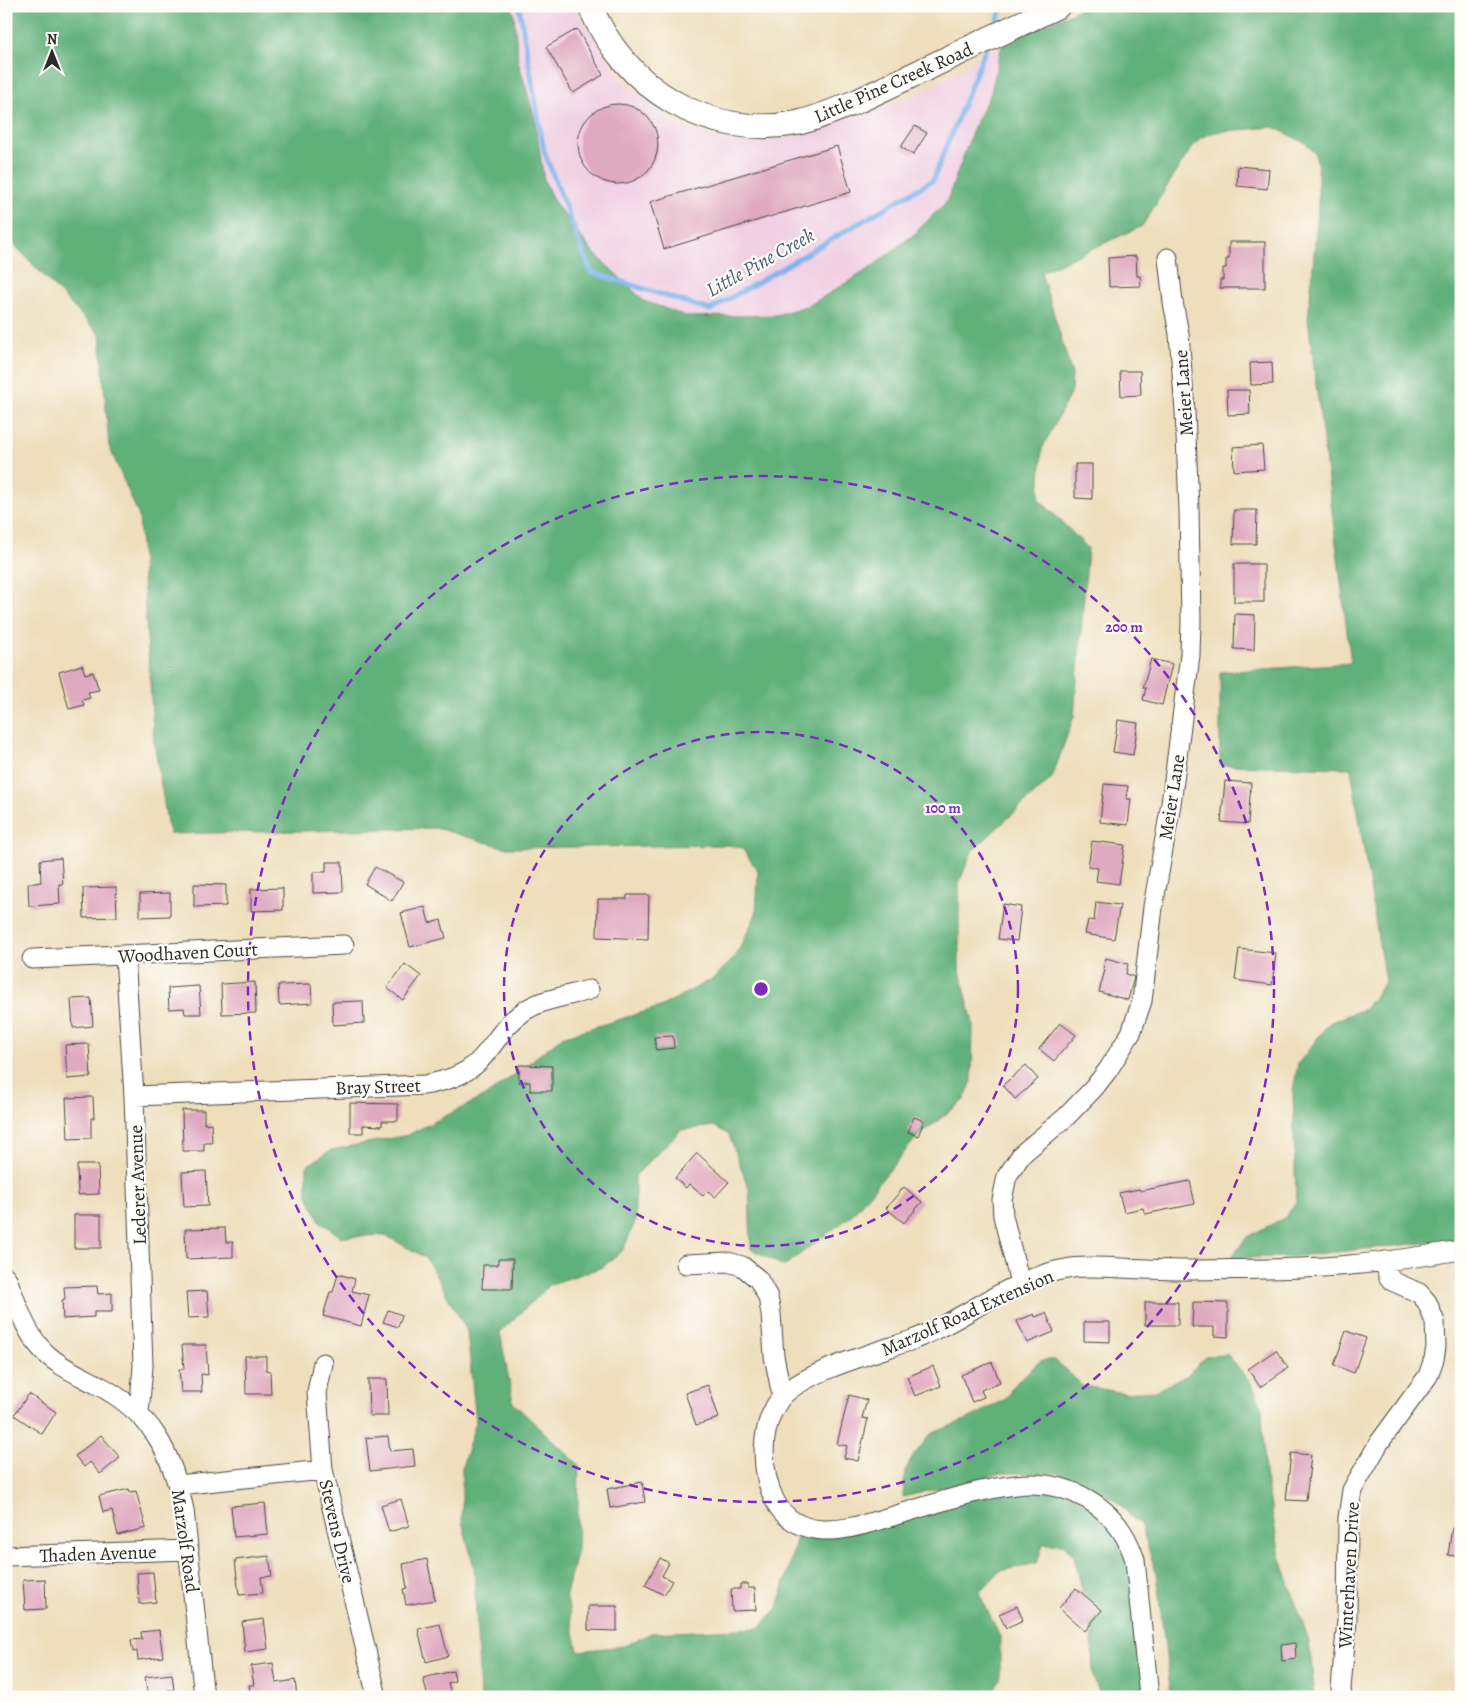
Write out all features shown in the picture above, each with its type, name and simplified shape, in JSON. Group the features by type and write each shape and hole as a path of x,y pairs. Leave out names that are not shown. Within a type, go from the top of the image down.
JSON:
{"street":[{"name":"Little Pine Creek Road","path":"590,6 617,52 634,72 655,90 677,105 698,115 716,121 754,127 796,123 827,114 1058,6"},
{"name":"Meier Lane","path":"1020,1283 1003,1216 1002,1200 1007,1176 1012,1165 1022,1154 1066,1117 1094,1088 1108,1070 1131,1033 1142,1001 1153,907 1171,804 1190,655 1191,621 1185,411 1179,334 1168,258"},
{"name":"Woodhaven Court","path":"32,959 344,945"},
{"name":"Lederer Avenue","path":"125,956 134,1096 143,1366 140,1414"},
{"name":"Bray Street","path":"134,1096 424,1085 439,1082 456,1076 476,1064 513,1019 526,1010 543,1003 589,990"},
{"name":"Marzolf Road Extension","path":"1149,1697 1135,1560 1131,1546 1123,1531 1098,1505 1065,1488 1040,1484 1018,1485 981,1491 840,1530 821,1530 800,1525 790,1520 774,1500 766,1472 764,1455 768,1421 782,1396 790,1389 813,1376 918,1338 1020,1283 1060,1270 1076,1267 1166,1270 1302,1268 1350,1265 1461,1250"},
{"name":"Winterhaven Drive","path":"1342,1697 1348,1518 1352,1490 1379,1443 1428,1376 1436,1347 1436,1322 1427,1302 1419,1293 1392,1281 1388,1276 1385,1261"},
{"path":"686,1264 728,1262 742,1266 758,1278 768,1297 774,1356 782,1396"},
{"name":"Marzolf Road","path":"6,1277 29,1332 39,1347 54,1360 116,1394 140,1414 157,1436 167,1455 178,1485 189,1550 204,1697"},
{"name":"Stevens Drive","path":"323,1364 317,1392 323,1470 377,1697"},
{"path":"178,1485 323,1470"},
{"name":"Thaden Avenue","path":"6,1556 189,1550"}],"shaded area":[{"path":"511,6 577,6 580,16 624,82 676,124 714,137 786,139 915,95 1002,44 991,93 977,119 947,201 913,235 869,269 810,305 776,315 688,317 644,301 590,249 553,200 544,180 534,115 518,61 514,15"}],"green space":[{"path":"6,6 511,6 514,15 518,61 534,115 544,180 553,200 590,249 644,301 688,317 776,315 810,305 869,269 913,235 947,201 977,119 991,93 1002,44 1087,6 1461,6 1461,1239 1287,1257 1231,1258 1247,1237 1286,1217 1296,1202 1293,1091 1298,1064 1329,1023 1366,1008 1385,982 1351,768 1220,765 1220,672 1351,663 1308,320 1318,210 1318,166 1315,153 1305,143 1274,127 1214,132 1200,138 1190,150 1142,226 1041,272 1072,374 1071,392 1042,449 1039,499 1088,548 1074,716 1052,778 972,851 959,883 959,967 973,1023 972,1081 964,1100 917,1137 851,1216 784,1266 751,1249 749,1189 729,1135 714,1126 681,1130 635,1176 635,1222 623,1250 603,1267 551,1284 500,1332 513,1403 579,1465 577,1549 566,1595 578,1651 624,1646 651,1633 759,1628 778,1608 800,1525 811,1528 981,1491 1065,1489 1123,1531 1149,1697 1101,1697 1093,1677 1092,1633 1074,1556 1064,1544 1043,1544 1037,1563 1000,1571 979,1593 1000,1636 1000,1679 990,1697 480,1697 474,1567 462,1521 462,1467 476,1422 467,1331 426,1258 385,1235 341,1237 320,1221 307,1194 307,1166 331,1150 408,1135 489,1094 562,1037 660,1007 714,978 736,956 756,914 758,871 742,848 729,845 506,848 436,828 169,834 154,742 139,516 109,446 100,335 9,239 6,232"},
{"path":"1228,1355 1252,1384 1262,1409 1265,1473 1280,1556 1309,1642 1315,1697 1171,1697 1156,1572 1141,1526 1114,1499 1057,1473 1001,1473 903,1497 905,1471 914,1455 931,1434 972,1417 1006,1399 1014,1385 1041,1360 1055,1360 1083,1386 1125,1393 1155,1391 1186,1376 1207,1356"}],"building":[{"path":"577,29 603,75 573,93 546,47"},
{"path":"618,104 633,107 646,116 655,129 658,144 655,159 646,172 633,181 618,184 603,181 590,172 581,159 578,144 581,129 590,116 603,107"},
{"path":"915,126 927,133 913,155 901,147"},
{"path":"837,146 851,192 664,249 650,202"},
{"path":"1238,166 1269,169 1267,189 1237,186"},
{"path":"1229,242 1265,242 1265,288 1220,288 1220,280 1223,280 1223,268 1226,268 1226,259 1229,259"},
{"path":"1136,256 1137,276 1140,276 1141,286 1109,287 1108,258"},
{"path":"1272,362 1273,384 1251,385 1250,363"},
{"path":"1120,371 1140,371 1141,395 1121,396"},
{"path":"1227,390 1249,390 1250,414 1228,415"},
{"path":"1262,445 1264,469 1234,471 1233,447"},
{"path":"1075,464 1092,464 1092,499 1075,498"},
{"path":"1234,510 1257,510 1256,544 1233,544"},
{"path":"1234,564 1264,564 1264,602 1234,602"},
{"path":"1235,614 1255,615 1254,650 1234,649"},
{"path":"1151,659 1172,664 1162,705 1143,700 1146,688 1143,688"},
{"path":"82,665 85,674 93,672 99,690 88,692 90,698 82,700 84,705 69,709 59,672"},
{"path":"1118,720 1138,723 1133,755 1113,752"},
{"path":"1225,781 1251,783 1248,824 1221,822"},
{"path":"1104,784 1128,786 1126,799 1131,799 1128,825 1100,822"},
{"path":"1092,841 1125,845 1119,884 1096,881 1098,868 1088,867"},
{"path":"61,858 63,884 59,884 60,904 29,906 28,884 41,882 40,860"},
{"path":"326,862 342,862 343,892 313,893 313,872 326,872"},
{"path":"375,867 403,882 392,901 365,884"},
{"path":"194,884 226,885 226,906 194,907"},
{"path":"116,887 117,917 84,918 83,888"},
{"path":"283,888 283,910 251,911 251,889"},
{"path":"170,893 170,916 140,917 140,894"},
{"path":"627,895 649,895 648,939 597,937 598,899 627,899"},
{"path":"1096,902 1120,905 1114,939 1085,934 1088,920 1094,921"},
{"path":"1003,904 1021,907 1017,941 998,939"},
{"path":"425,907 429,923 441,920 446,938 410,947 401,913"},
{"path":"1239,949 1276,953 1272,985 1235,980"},
{"path":"1106,958 1128,964 1126,974 1134,977 1128,1000 1099,992"},
{"path":"405,964 421,976 403,1000 387,988"},
{"path":"255,982 256,1013 222,1014 221,984"},
{"path":"311,984 312,1003 279,1005 278,985"},
{"path":"199,986 201,1014 185,1014 184,1008 169,1009 168,988"},
{"path":"91,998 93,1026 73,1028 71,999"},
{"path":"363,1001 364,1023 333,1025 332,1002"},
{"path":"1060,1023 1076,1035 1054,1061 1039,1049"},
{"path":"673,1036 674,1048 656,1050 654,1037"},
{"path":"89,1044 91,1077 67,1079 65,1045"},
{"path":"519,1065 552,1066 552,1091 530,1091 530,1082 519,1082"},
{"path":"1026,1065 1038,1079 1015,1099 1003,1085"},
{"path":"93,1097 94,1118 91,1118 91,1138 68,1139 66,1098"},
{"path":"350,1103 398,1104 398,1121 382,1121 382,1126 363,1125 363,1133 350,1133"},
{"path":"182,1110 204,1110 204,1124 211,1123 212,1143 204,1143 204,1151 183,1151"},
{"path":"914,1117 924,1121 918,1136 908,1132"},
{"path":"697,1153 729,1182 715,1197 708,1191 703,1196 689,1184 686,1188 675,1178"},
{"path":"77,1165 98,1165 99,1194 78,1195"},
{"path":"206,1171 208,1206 184,1207 182,1172"},
{"path":"1190,1181 1195,1204 1145,1214 1143,1208 1124,1212 1119,1193 1139,1189 1140,1191"},
{"path":"904,1187 922,1202 904,1223 886,1208"},
{"path":"74,1215 101,1215 101,1248 74,1248"},
{"path":"225,1228 226,1242 233,1242 233,1257 186,1259 185,1229"},
{"path":"498,1259 513,1259 512,1289 482,1289 483,1265 498,1265"},
{"path":"338,1274 355,1279 352,1291 369,1295 361,1326 323,1316"},
{"path":"97,1286 98,1294 112,1293 112,1312 94,1312 94,1317 63,1319 62,1300 65,1299 64,1287"},
{"path":"207,1291 209,1317 188,1318 186,1292"},
{"path":"1145,1302 1178,1302 1178,1325 1145,1325"},
{"path":"1193,1302 1228,1303 1228,1337 1214,1336 1214,1327 1192,1327"},
{"path":"388,1310 402,1315 398,1327 383,1322"},
{"path":"1046,1313 1054,1332 1027,1343 1017,1321 1034,1314 1035,1317"},
{"path":"1084,1322 1110,1322 1110,1342 1084,1341"},
{"path":"1346,1331 1366,1338 1354,1373 1334,1365"},
{"path":"182,1345 206,1345 208,1375 201,1374 202,1392 181,1392 179,1369 184,1369"},
{"path":"1276,1350 1288,1368 1260,1387 1248,1369"},
{"path":"245,1356 266,1356 266,1370 270,1371 271,1394 246,1394"},
{"path":"992,1362 1000,1382 981,1390 984,1397 972,1402 961,1375"},
{"path":"933,1366 941,1386 915,1396 907,1377"},
{"path":"368,1379 387,1379 388,1416 369,1416"},
{"path":"708,1385 719,1418 696,1425 685,1393"},
{"path":"29,1394 56,1412 42,1434 14,1415"},
{"path":"849,1395 867,1400 862,1418 868,1419 858,1461 844,1458 847,1446 837,1444"},
{"path":"101,1435 120,1458 100,1474 90,1462 84,1467 75,1456"},
{"path":"388,1436 390,1451 413,1449 415,1466 370,1471 366,1438"},
{"path":"1291,1453 1311,1455 1306,1501 1286,1500"},
{"path":"1461,1473 1461,1501 1456,1500"},
{"path":"642,1482 645,1502 610,1508 607,1489"},
{"path":"129,1489 130,1492 136,1491 146,1528 118,1535 112,1510 103,1512 99,1496"},
{"path":"401,1499 409,1526 389,1532 381,1505"},
{"path":"265,1503 268,1534 234,1537 231,1506"},
{"path":"1452,1528 1461,1529 1461,1557 1448,1555"},
{"path":"269,1556 272,1576 261,1577 263,1593 239,1595 235,1560"},
{"path":"660,1558 669,1563 662,1576 672,1581 664,1595 645,1585"},
{"path":"427,1559 435,1600 406,1605 403,1589 407,1588 403,1564"},
{"path":"153,1572 156,1602 139,1604 137,1573"},
{"path":"45,1579 46,1609 25,1610 23,1580"},
{"path":"740,1584 748,1584 748,1588 755,1588 756,1610 732,1611 731,1589 740,1589"},
{"path":"1076,1588 1102,1610 1085,1631 1059,1608"},
{"path":"1458,1592 1461,1592 1461,1626 1458,1626"},
{"path":"588,1606 617,1606 617,1631 588,1630"},
{"path":"1017,1606 1023,1620 1006,1628 999,1614"},
{"path":"264,1619 268,1649 245,1652 242,1622"},
{"path":"440,1624 448,1656 426,1662 418,1629"},
{"path":"159,1630 163,1657 138,1660 137,1651 133,1652 131,1640 142,1639 141,1632"},
{"path":"1295,1643 1296,1659 1282,1661 1281,1645"},
{"path":"273,1663 276,1683 295,1680 297,1697 251,1697 249,1685 254,1685 251,1666"},
{"path":"453,1671 455,1681 448,1683 452,1697 428,1697 423,1678"},
{"path":"172,1674 174,1690 168,1690 169,1696 148,1697 145,1677"}],"waterway":[{"name":"Little Pine Creek","path":"519,6 544,151 591,272 710,310 933,180 986,48"},
{"name":"Little Pine Creek","path":"995,26 1003,6"}]}
